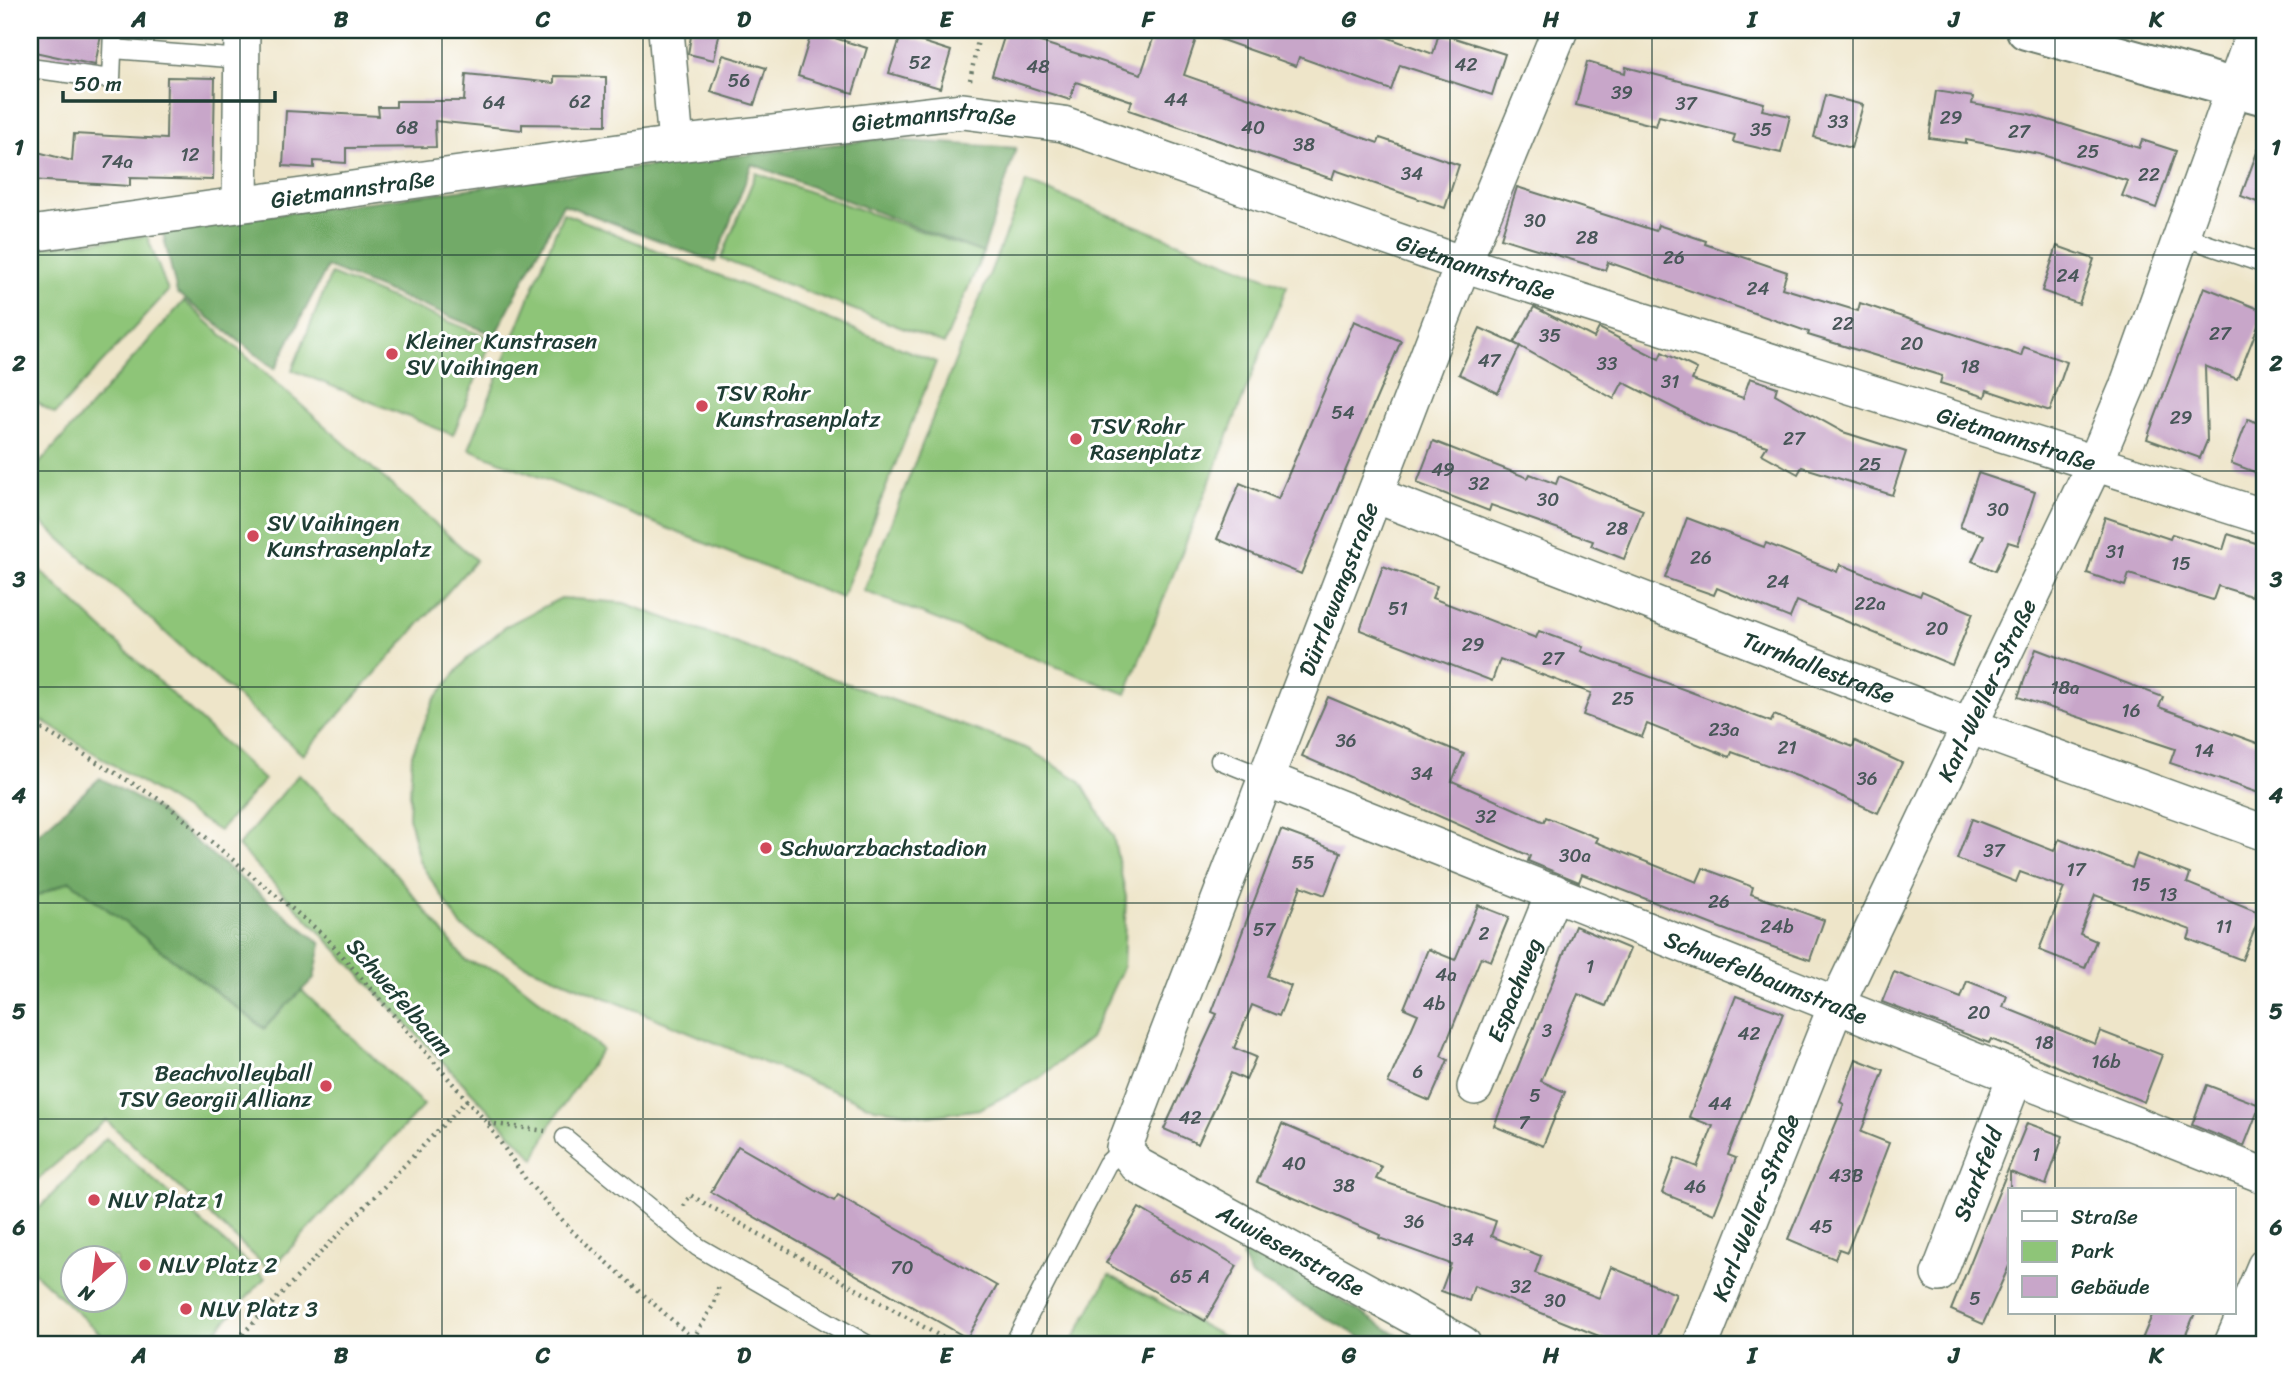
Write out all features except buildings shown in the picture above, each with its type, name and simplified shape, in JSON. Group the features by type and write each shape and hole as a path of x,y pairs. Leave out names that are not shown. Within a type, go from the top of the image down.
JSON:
{"street":[{"path":"666,30 676,144"},
{"name":"Dürrlewangstraße","path":"1124,1149 1463,264 1560,30"},
{"path":"2026,30 2250,92"},
{"name":"Karl-Weller-Straße","path":"1701,1344 1836,1006 1972,727 2095,463 2127,387 2182,236 2250,92 2255,30"},
{"path":"240,203 242,44"},
{"name":"Gietmannstraße","path":"30,234 676,144 964,111 1063,124 1463,264 2265,517"},
{"name":"Turnhallestraße","path":"1375,495 1972,727 2265,833"},
{"name":"Schwefelbaumstraße","path":"1267,779 2265,1175"},
{"name":"Espachweg","path":"1475,1087 1554,892"},
{"name":"Starkfeld","path":"1939,1274 2016,1075"},
{"name":"Auwiesenstraße","path":"1124,1149 1137,1165 1463,1344"},
{"path":"2232,1344 2265,1266"}],"lane":[{"path":"30,68 111,79 113,30"},
{"path":"113,49 242,44"},
{"path":"2182,236 2265,264"},
{"path":"1220,760 1267,779"},
{"path":"565,1138 673,1229 724,1264 866,1344"},
{"path":"1014,1344 1107,1164 1124,1149"}],"path":[{"path":"964,111 980,30"},
{"name":"Schwefelbaum","path":"30,723 162,801 325,936 487,1123 527,1181 573,1232 699,1344"},
{"path":"233,1344 467,1100"},
{"path":"487,1123 544,1130 565,1138"},
{"path":"673,1229 690,1195 954,1344"},
{"path":"693,1339 715,1304 724,1264"}],"green space":[{"path":"880,139 1016,148 983,253 752,164 715,262 563,204 495,335 327,267 275,369 177,293 162,229 565,176"},
{"path":"756,173 983,253 944,344 721,259"},
{"name":"TSV Rohr Rasenplatz","path":"1026,182 1287,286 1126,694 864,591"},
{"name":"TSV Rohr Kunstrasenplatz","path":"563,213 936,362 842,598 469,449"},
{"path":"147,236 168,291 55,414 30,398 30,248"},
{"name":"Kleiner Kunstrasen SV Vaihingen","path":"331,274 492,339 453,435 292,370"},
{"name":"SV Vaihingen Kunstrasenplatz","path":"184,301 476,560 303,755 30,512 30,474"},
{"path":"30,561 264,780 219,831 30,713"},
{"name":"Schwarzbachstadion","path":"561,598 624,603 1028,749 1080,781 1113,836 1126,897 1123,967 1090,1038 1038,1079 980,1109 930,1116 875,1108 523,964 462,927 419,861 409,817 412,754 434,700 467,659 506,626"},
{"path":"299,774 395,873 466,961 505,973 602,1049 552,1122 535,1159 238,846"},
{"path":"100,778 156,809 321,944 314,978 264,1028 70,881 30,899 30,841"},
{"path":"70,881 264,1029 301,990 424,1105 270,1270 106,1120 30,1186 30,899"},
{"path":"106,1138 265,1278 204,1344 102,1344 106,1339 79,1314 130,1314 130,1244 60,1244 60,1297 30,1269 30,1218"},
{"path":"1249,1243 1402,1338 1398,1344 1373,1344 1251,1276 1242,1257"},
{"path":"1109,1275 1237,1344 1071,1344"}],"place":[{"name":"Kleiner Kunstrasen SV Vaihingen","path":"392,354"},
{"name":"TSV Rohr Kunstrasenplatz","path":"702,406"},
{"name":"TSV Rohr Rasenplatz","path":"1076,439"},
{"name":"SV Vaihingen Kunstrasenplatz","path":"253,536"},
{"name":"Schwarzbachstadion","path":"766,848"},
{"name":"Beachvolleyball TSV Georgii Allianz","path":"326,1086"},
{"name":"NLV Platz 1","path":"94,1200"},
{"name":"NLV Platz 2","path":"145,1265"},
{"name":"NLV Platz 3","path":"186,1309"}]}
